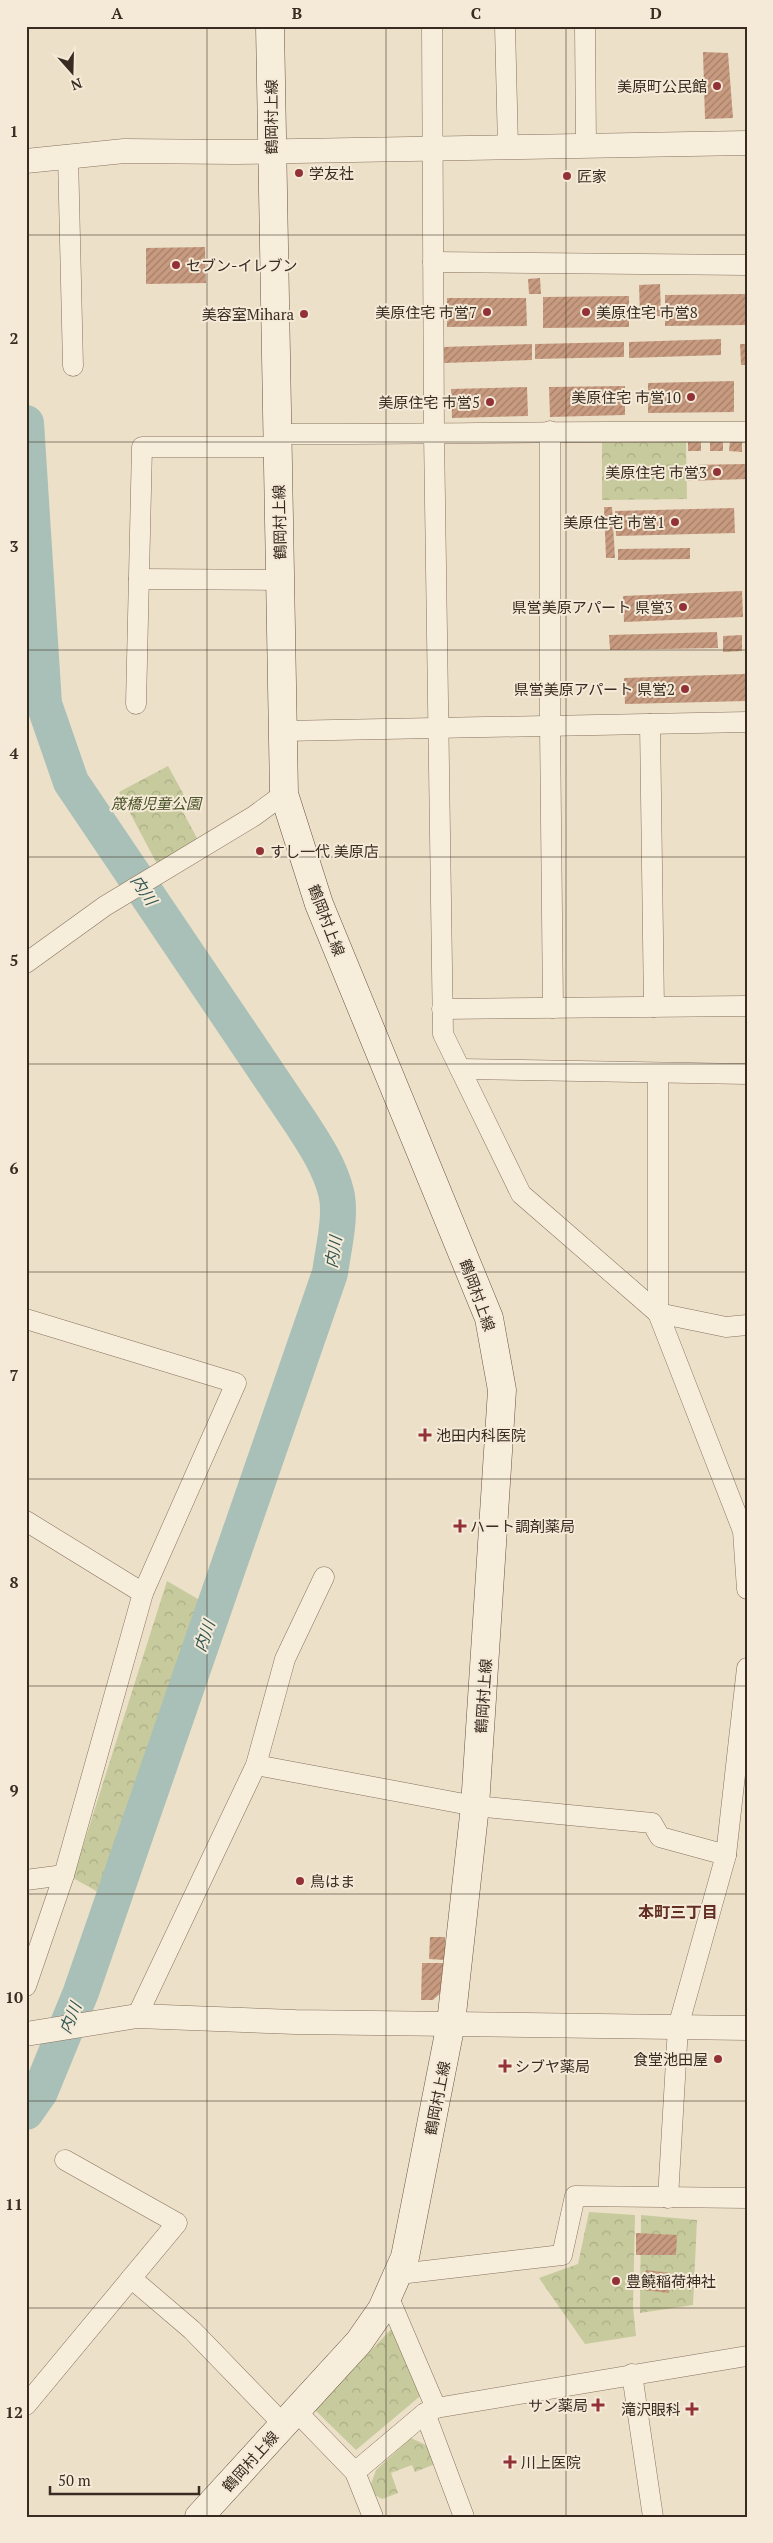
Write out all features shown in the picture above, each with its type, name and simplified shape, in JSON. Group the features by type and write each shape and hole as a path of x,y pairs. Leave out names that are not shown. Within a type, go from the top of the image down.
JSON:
{"main road":[{"name":"鶴岡村上線","path":"199,2517 359,2342 374,2322 394,2285 405,2257 451,2023 476,1806 502,1390 489,1318 319,904 284,794 270,26"}],"street":[{"path":"432,26 434,434 443,1034 521,1194 658,1313 726,1328 747,1325"},
{"path":"506,26 508,147"},
{"path":"585,26 586,146"},
{"path":"26,160 124,151 271,151 747,143"},
{"path":"68,155 73,366"},
{"path":"434,262 747,265"},
{"path":"550,431 550,726 553,1008"},
{"path":"136,704 142,447 277,440 550,431 747,432"},
{"path":"139,579 280,580"},
{"path":"283,731 747,722"},
{"path":"650,724 654,1007"},
{"path":"26,963 105,906 254,816 284,794"},
{"path":"442,1009 747,1006"},
{"path":"460,1069 747,1074"},
{"path":"658,1073 658,1313 743,1532 747,1589"},
{"path":"26,1319 236,1383 143,1593 64,1875 26,1986"},
{"path":"26,1522 143,1593"},
{"path":"137,2016 256,1765 285,1659 324,1577"},
{"path":"668,2198 678,2027 726,1855 747,1668"},
{"path":"256,1765 476,1806 652,1823 660,1837 726,1855"},
{"path":"26,1880 64,1875"},
{"path":"26,2034 137,2016 295,2022 747,2028"},
{"path":"26,2405 177,2224 65,2160"},
{"path":"464,2517 430,2410 394,2285 562,2255 575,2196 747,2198"},
{"path":"131,2278 192,2330 289,2418 356,2472 372,2517"},
{"path":"356,2472 430,2410 632,2374 747,2356"},
{"path":"632,2374 653,2517"}],"green space":[{"path":"686,442 687,499 602,500 602,443"},
{"name":"筬橋児童公園","path":"168,766 191,808 183,812 199,842 157,864 119,792"},
{"path":"167,1581 203,1602 107,1897 73,1878"},
{"path":"589,2212 635,2215 633,2307 636,2336 585,2344 539,2278 578,2264"},
{"path":"641,2215 697,2220 693,2305 640,2313"},
{"path":"395,2325 425,2392 356,2450 315,2410"},
{"path":"411,2438 428,2446 435,2464 415,2472 412,2465 391,2473 398,2493 382,2499 375,2495 371,2484 376,2470"}],"building":[{"name":"美原町公民館","path":"703,52 728,53 733,118 705,119"},
{"name":"セブン-イレブン","path":"205,247 206,283 146,284 146,248"},
{"path":"540,278 541,294 529,294 528,279"},
{"path":"660,284 661,316 640,317 639,285"},
{"path":"747,294 747,325 665,326 665,295"},
{"name":"美原住宅 市営8","path":"629,296 629,327 543,328 543,297"},
{"name":"美原住宅 市営7","path":"447,298 526,298 527,326 447,327"},
{"path":"721,339 721,355 629,358 629,342"},
{"path":"624,342 624,357 535,359 535,344"},
{"path":"532,344 532,360 444,363 444,347"},
{"path":"740,344 747,344 747,365 741,365"},
{"name":"美原住宅 市営10","path":"734,381 734,412 648,413 648,383"},
{"path":"625,386 625,415 550,417 549,387"},
{"name":"美原住宅 市営5","path":"527,387 528,416 452,418 451,389"},
{"path":"688,440 701,441 701,451 688,451"},
{"path":"710,440 723,440 723,451 710,451"},
{"path":"730,441 742,441 742,452 729,451"},
{"name":"美原住宅 市営3","path":"747,464 747,479 686,481 686,465"},
{"path":"604,507 612,507 615,558 606,558"},
{"name":"美原住宅 市営1","path":"734,508 735,533 616,536 615,511"},
{"path":"690,548 690,559 618,560 618,549"},
{"name":"県営美原アパート 県営3","path":"742,591 743,617 624,622 623,596"},
{"path":"717,632 718,648 610,650 609,635"},
{"path":"742,635 742,651 723,652 723,636"},
{"name":"県営美原アパート 県営2","path":"745,674 746,701 625,704 624,678"},
{"path":"430,1937 445,1937 445,1960 429,1959"},
{"path":"422,1963 444,1963 444,1990 433,2000 421,2000"},
{"path":"636,2233 677,2235 676,2255 636,2255"},
{"path":"646,2270 671,2273 669,2293 644,2290"}],"waterway":[{"name":"内川","path":"26,423 44,704 71,782 310,1137 325,1163 338,1201 330,1273 81,1992 40,2092 26,2112"}],"place":[{"name":"美原町公民館","path":"717,86"},
{"name":"学友社","path":"299,173"},
{"name":"匠家","path":"567,176"},
{"name":"セブン-イレブン","path":"176,265"},
{"name":"美原住宅 市営7","path":"487,312"},
{"name":"美原住宅 市営8","path":"586,312"},
{"name":"美容室Mihara","path":"304,314"},
{"name":"美原住宅 市営10","path":"691,397"},
{"name":"美原住宅 市営5","path":"490,402"},
{"name":"美原住宅 市営3","path":"717,472"},
{"name":"美原住宅 市営1","path":"675,522"},
{"name":"県営美原アパート 県営3","path":"683,607"},
{"name":"県営美原アパート 県営2","path":"685,689"},
{"name":"すし一代 美原店","path":"260,851"},
{"name":"池田内科医院","path":"425,1435"},
{"name":"ハート調剤薬局","path":"460,1526"},
{"name":"鳥はま","path":"300,1881"},
{"name":"食堂池田屋","path":"718,2059"},
{"name":"シブヤ薬局","path":"505,2066"},
{"name":"豊饒稲荷神社","path":"616,2281"},
{"name":"サン薬局","path":"598,2405"},
{"name":"滝沢眼科","path":"692,2409"},
{"name":"川上医院","path":"510,2462"}],"district":[{"name":"本町三丁目","path":"678,1912"}]}
